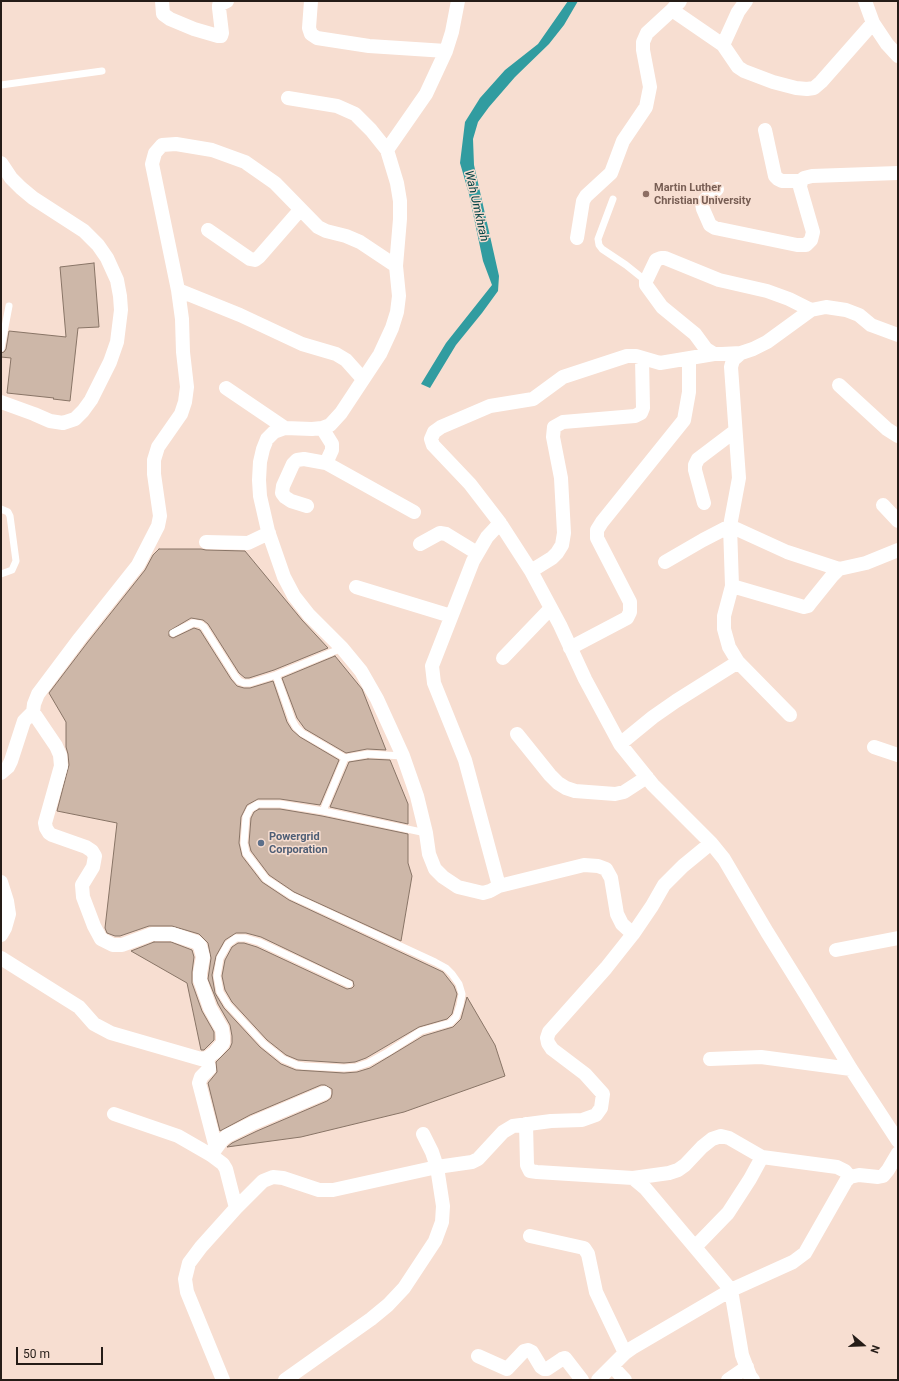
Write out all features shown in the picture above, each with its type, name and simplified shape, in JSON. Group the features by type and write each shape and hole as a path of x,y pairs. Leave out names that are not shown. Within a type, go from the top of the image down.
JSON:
{"street":[{"path":"162,1 163,14 170,19 194,29 221,36 219,5 227,1"},
{"path":"311,1 309,28 311,34 317,38 369,46 446,51"},
{"path":"387,150 426,94 446,51 452,32 458,1"},
{"path":"723,45 738,12 746,1"},
{"path":"865,1 873,22 887,44 898,56"},
{"path":"578,238 583,202 586,196 610,173 623,141 646,108 650,87 643,50 643,42 647,33 676,5 723,45 738,67 744,71 773,82 796,88 807,89 814,88 821,82 873,22"},
{"path":"288,98 337,106 355,114 371,130 387,150 400,201 400,219 396,266 399,296 397,312 392,328 380,354 341,413 330,425 322,428 285,428 274,432 267,439 263,449 260,462 260,496 269,533 284,577 294,596 308,615 342,648 361,671 377,699 403,756 417,796 426,832 429,854 435,869 443,877 458,886 482,893 499,886 584,865 598,866 606,869 611,878 618,914 622,924 633,934"},
{"path":"765,130 775,176 778,180 782,181 801,182"},
{"path":"1,773 8,767 11,761 24,721 33,712 38,694 138,565 158,526 160,516 154,474 154,460 158,447 181,414 188,387 183,352 182,319 178,290 152,164 155,153 162,145 176,144 212,150 245,162 275,183 318,227 360,242 396,266"},
{"path":"1,164 11,178 21,188 33,198 84,231 98,245 107,258 117,280 121,310 118,342 110,362 91,400 75,419 70,422 63,423 50,421 1,402"},
{"path":"717,189 704,200 702,204 703,210 710,225 715,228 797,245 806,245 811,240 813,232 800,187 804,178 812,176 898,173"},
{"path":"208,230 250,259 255,260 300,210"},
{"path":"714,354 706,349 695,334 662,307 646,286 646,281 656,260 665,258 719,280 782,296 811,310"},
{"path":"178,290 240,315 302,344 336,354 346,360 363,379"},
{"path":"790,715 738,662 729,647 724,629 724,616 732,586 730,526 739,478 731,367 733,360 740,354 767,342 811,310 826,307 846,310 859,315 871,325 898,335"},
{"path":"740,354 714,354 660,363 636,356 627,356 563,377 533,399 490,406 441,427 434,432 431,439 433,445 470,484 500,523 532,571 585,679 620,744 646,777 711,843 724,859 851,1069 898,1141"},
{"path":"532,571 557,553 562,545 564,533 561,478 552,437 554,427 563,422 635,416 641,413 643,408 642,358"},
{"path":"570,648 627,618 630,612 630,602 597,538 597,530 684,420 689,392 689,358"},
{"path":"838,385 887,429 898,436"},
{"path":"226,388 285,428"},
{"path":"322,428 332,444 332,450 326,463"},
{"path":"704,503 695,470 698,459 735,431"},
{"path":"307,506 292,501 285,497 282,492 283,486 293,464 297,460 304,459 326,463 414,512"},
{"path":"883,505 898,521"},
{"path":"499,886 465,760 434,683 432,666 473,561 487,537 500,523"},
{"path":"665,562 730,526"},
{"path":"730,526 787,552 839,569 866,563 898,550"},
{"path":"206,542 248,543 269,533"},
{"path":"420,544 440,533 446,534 477,553"},
{"path":"732,586 804,607 808,606 839,569"},
{"path":"356,587 452,616"},
{"path":"503,658 551,608"},
{"path":"620,744 653,717 738,662"},
{"path":"1,958 79,1007 94,1024 111,1033 201,1058 207,1058 223,1043 222,1029 210,1008 200,980 203,957 200,946 191,939 172,934 152,934 122,945 113,945 101,939 94,926 83,897 82,885 93,867 95,856 92,851 86,847 52,836 46,828 45,823 61,766 60,755 56,746 33,712"},
{"path":"517,734 558,783 566,788 615,794 624,792 646,777"},
{"path":"874,747 898,755"},
{"path":"223,1380 187,1292 185,1279 190,1263 236,1208 263,1181 273,1177 284,1178 319,1190 333,1190 437,1167 472,1162 478,1159 503,1132 513,1126 551,1121 582,1120 596,1115 601,1108 603,1094 585,1074 552,1049 547,1038 549,1032 606,968 633,934 664,885 683,866 711,843"},
{"path":"1,882 7,901 9,914 5,928 1,935"},
{"path":"836,950 898,938"},
{"path":"710,1059 761,1057 851,1069"},
{"path":"207,1058 209,1069 201,1077 199,1083 214,1151 226,1169 236,1208"},
{"path":"214,1151 227,1136 253,1123 324,1093"},
{"path":"114,1114 178,1136 214,1151"},
{"path":"526,1124 527,1165 530,1171 633,1178 678,1170 685,1165 702,1147 721,1136 729,1138 762,1157 837,1168 845,1171 850,1178"},
{"path":"285,1380 371,1319 388,1305 404,1288 435,1241 442,1222 442,1206 437,1167 432,1152 423,1134"},
{"path":"598,1380 625,1353 731,1290 793,1262 805,1253 843,1186 850,1178 859,1175 878,1177 883,1176 898,1153"},
{"path":"695,1247 728,1213 762,1157"},
{"path":"633,1178 645,1188 731,1290 742,1355 753,1380"},
{"path":"530,1236 584,1248 588,1254 596,1292 625,1353"},
{"path":"478,1356 507,1369 524,1351 528,1350 532,1352 541,1367 544,1369 547,1369 565,1358 582,1380"},
{"path":"612,1366 625,1380"},
{"path":"728,1380 747,1367"}],"lane":[{"path":"1,84 102,71"},
{"path":"613,199 598,239 599,245 602,249 646,281"},
{"path":"1,348 8,306"},
{"path":"1,509 8,512 10,516 16,562 12,570 1,574"},
{"path":"173,633 193,623 200,624 204,627 235,676 239,681 244,683 250,683 276,675 342,648"},
{"path":"276,675 292,720 296,727 309,738 345,758 368,754 403,756"},
{"path":"323,811 345,758"},
{"path":"349,984 259,942 236,938 228,944 220,958 217,976 220,992 228,1005 270,1049 283,1059 297,1065 344,1068 356,1067 368,1063 421,1031 450,1023 456,1017 462,994 459,984 446,968 436,962 292,896 266,880 246,853 244,843 246,817 250,809 258,804 280,804 323,811 426,832"}],"water":[{"name":"Wah Umkhrah","path":"568,1 578,1 564,25 549,44 515,77 478,122 473,139 474,165 499,276 498,291 456,345 430,388 421,384 446,343 492,285 483,261 469,194 460,163 465,122 480,98 505,70 538,44"}],"building":[{"path":"94,263 99,327 78,328 70,401 7,393 11,358 1,357 1,353 6,349 9,331 66,337 60,267"},
{"name":"Powergrid Corporation","path":"159,549 245,551 302,620 328,648 274,670 245,678 239,673 208,624 203,620 191,618 169,631 169,636 173,638 194,628 200,630 237,686 250,688 273,681 287,722 292,730 300,737 339,760 320,805 280,799 258,799 247,805 241,817 239,843 242,856 262,882 289,900 443,972 454,986 457,994 452,1014 447,1019 419,1027 366,1058 355,1062 344,1063 298,1060 286,1055 267,1040 232,1002 225,990 222,976 225,960 232,947 238,943 244,943 257,947 347,989 354,986 353,981 261,937 246,933 236,933 225,940 216,956 212,975 215,993 224,1008 260,1047 281,1064 296,1070 344,1073 357,1072 370,1068 423,1036 453,1027 461,1019 467,997 495,1045 505,1076 404,1112 301,1137 227,1147 257,1131 327,1101 331,1098 332,1089 325,1085 321,1085 250,1115 220,1131 208,1083 217,1072 216,1062 230,1048 232,1036 230,1025 218,1004 208,979 211,958 208,943 199,934 172,926 149,926 120,936 107,933 105,928 117,823 57,811 69,765 66,747 66,722 49,693 145,570 153,555"},
{"path":"335,656 362,689 386,750 367,749 346,753 305,729 297,718 282,678"},
{"path":"368,759 390,760 408,804 408,824 330,807 349,762"},
{"path":"259,809 280,809 322,816 408,834 408,863 412,876 401,941 294,892 269,875 251,851 249,843 251,818 254,812"},
{"path":"154,942 171,942 192,950 194,957 192,983 202,1011 214,1032 214,1040 204,1050 201,1050 187,983 131,951"}],"place":[{"name":"Martin Luther Christian University","path":"646,194"},
{"name":"Powergrid Corporation","path":"261,843"}]}
